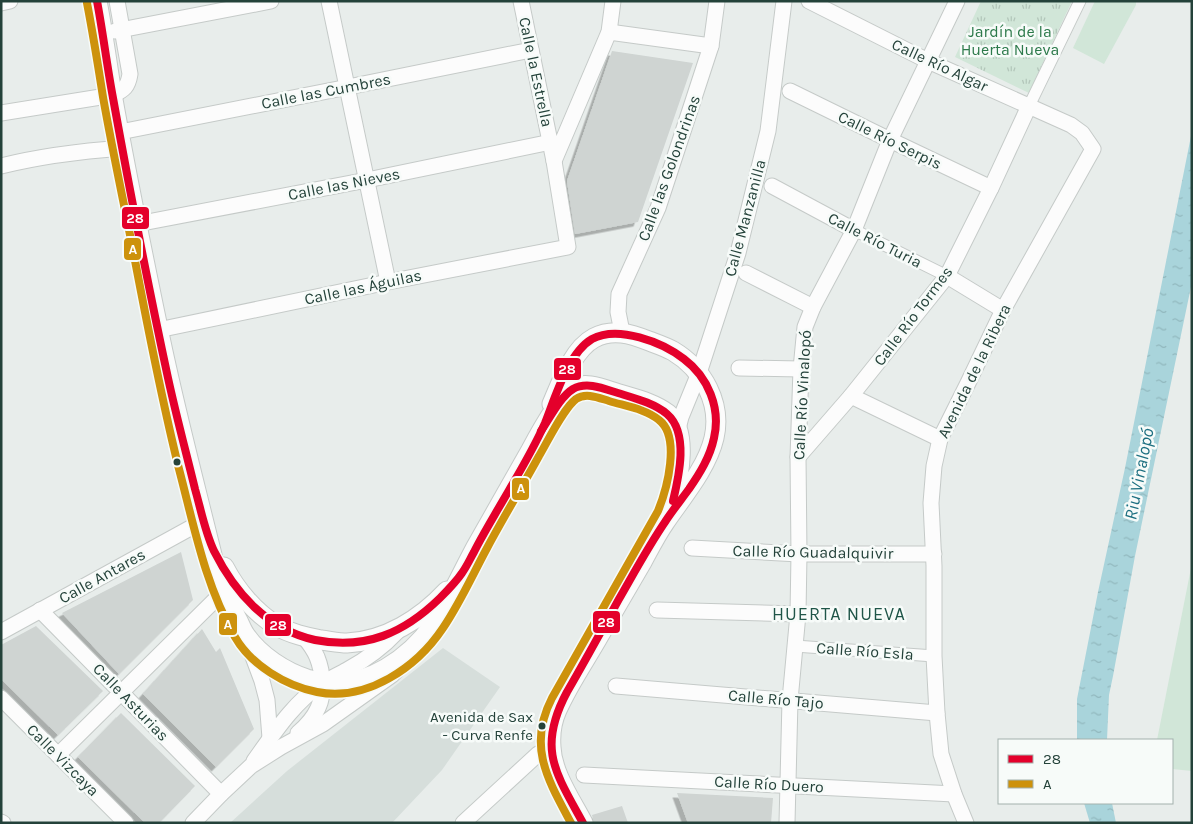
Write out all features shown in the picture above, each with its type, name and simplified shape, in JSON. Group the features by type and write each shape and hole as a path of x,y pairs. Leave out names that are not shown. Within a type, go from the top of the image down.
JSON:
{"street":[{"path":"1,3 10,1"},
{"path":"97,1 112,95 178,424 214,564 224,591 245,635 262,681 276,742"},
{"path":"1,113 112,95 121,91 128,84 130,74 118,1"},
{"path":"103,33 271,1"},
{"path":"329,1 388,282"},
{"name":"Calle la Estrella","path":"521,1 551,142 568,247"},
{"path":"554,161 609,32 613,1"},
{"name":"Calle las Golondrinas","path":"622,332 618,312 619,294 658,208 711,46 717,1"},
{"name":"Calle Manzanilla","path":"678,429 699,373 738,253 768,131 784,1"},
{"name":"Calle Río Algar","path":"809,1 928,61 1071,126"},
{"name":"Calle Río Vinalopó","path":"786,823 790,700 798,614 798,457 801,369 805,327 854,230 890,140 957,1"},
{"path":"1029,106 1080,1"},
{"path":"609,32 711,46"},
{"name":"Calle las Cumbres","path":"1,166 28,159 89,150 121,140 348,87 531,50"},
{"name":"Calle Río Serpis","path":"790,92 991,188"},
{"name":"Calle Río Tormes","path":"798,457 852,396 947,276 1029,106"},
{"name":"Avenida de la Ribera","path":"966,823 941,754 936,713 934,554 931,503 934,466 940,439 1003,310 1093,149 1082,133 1071,126"},
{"name":"Calle las Nieves","path":"137,224 367,180 551,142"},
{"name":"Calle Río Turia","path":"772,186 854,230 947,276 1003,310"},
{"name":"Calle las Águilas","path":"158,330 568,247"},
{"path":"746,273 814,307"},
{"path":"276,742 323,724 392,675 401,665 434,624 448,600 541,431 569,368 586,344 595,338 610,333 622,332 631,334 674,352 689,363 708,386 716,418 714,437 708,457 664,524 602,630 558,710 552,725 551,749 553,762 583,823"},
{"path":"739,368 801,369"},
{"path":"541,431 560,403 571,390 577,387 601,388 651,404 668,414 678,429 680,452 673,501 664,524"},
{"path":"852,396 940,439"},
{"path":"205,527 218,557 242,594 267,619 278,627 304,637 346,643 377,638 402,627"},
{"name":"Calle Antares","path":"1,632 40,610 205,527"},
{"name":"Calle Río Guadalquivir","path":"692,548 799,554 934,554"},
{"path":"323,683 349,669 391,638 402,627 433,605 460,577"},
{"path":"58,755 224,591"},
{"name":"Calle Asturias","path":"40,610 221,794"},
{"path":"657,610 798,614"},
{"path":"245,635 265,656 283,668 296,675 323,683 347,682 368,677 408,654"},
{"path":"193,823 276,742 301,730 318,708 323,683 321,671 317,656 304,637"},
{"name":"Calle Río Esla","path":"795,646 934,656"},
{"name":"Calle Río Tajo","path":"616,686 936,713"},
{"name":"Calle Vizcaya","path":"1,698 126,823"},
{"path":"463,823 538,754 551,749"},
{"name":"Calle Río Duero","path":"584,774 954,794"}],"shaded area":[{"path":"443,648 500,687 442,770 392,823 230,823 287,771"}],"green space":[{"name":"Jardín de la Huerta Nueva","path":"981,1 1072,1 1029,93 955,57"},
{"path":"1095,1 1136,1 1136,5 1104,64 1073,48"},
{"path":"1192,563 1192,771 1173,769 1173,739 1157,739"}],"water":[{"name":"Riu Vinalopó","path":"1192,131 1192,282 1135,556 1109,695 1107,739 1077,739 1077,699"},
{"path":"1084,804 1112,804 1116,823 1090,823"}],"building":[{"path":"612,51 693,63 638,222 575,234 567,181"},
{"path":"181,552 193,600 119,674 62,613"},
{"path":"36,626 103,691 58,735 1,679 1,645"},
{"path":"202,629 216,652 220,648 254,729 216,767 143,694"},
{"path":"121,713 195,786 159,823 145,823 78,757"},
{"path":"677,793 773,798 771,823 688,823"},
{"path":"622,806 628,823 594,823 592,815"}],"transit line":[{"name":"28","path":"97,1 119,133 153,308 174,406 206,529 214,551 232,581 255,608 282,628 315,640 334,643 351,643 367,640 383,636 412,621 440,598 455,583 465,568 534,447 569,365 592,339 614,334 640,337 664,347 684,359 706,384 711,394 716,416 714,438 707,458 701,471 653,541 619,599 567,692 553,729 551,745 553,759 564,789 583,823"},
{"name":"A","path":"87,3 106,116 154,360 195,533 216,597 235,637 250,657 270,673 293,685 317,692 336,694 354,692 389,678 419,656 449,619 492,538 556,426 576,399 592,396 635,408 654,416 666,428 671,450 670,464 665,490 658,511 552,698 545,715 541,732 544,762 548,777 571,823"},
{"name":"28","path":"541,431 564,397 578,387 602,388 656,407 667,414 674,422 680,443 680,467 673,501"}],"place":[{"name":"Avenida de Sax - Curva Renfe","path":"542,726"}],"district":[{"name":"HUERTA NUEVA","path":"839,614"}]}
